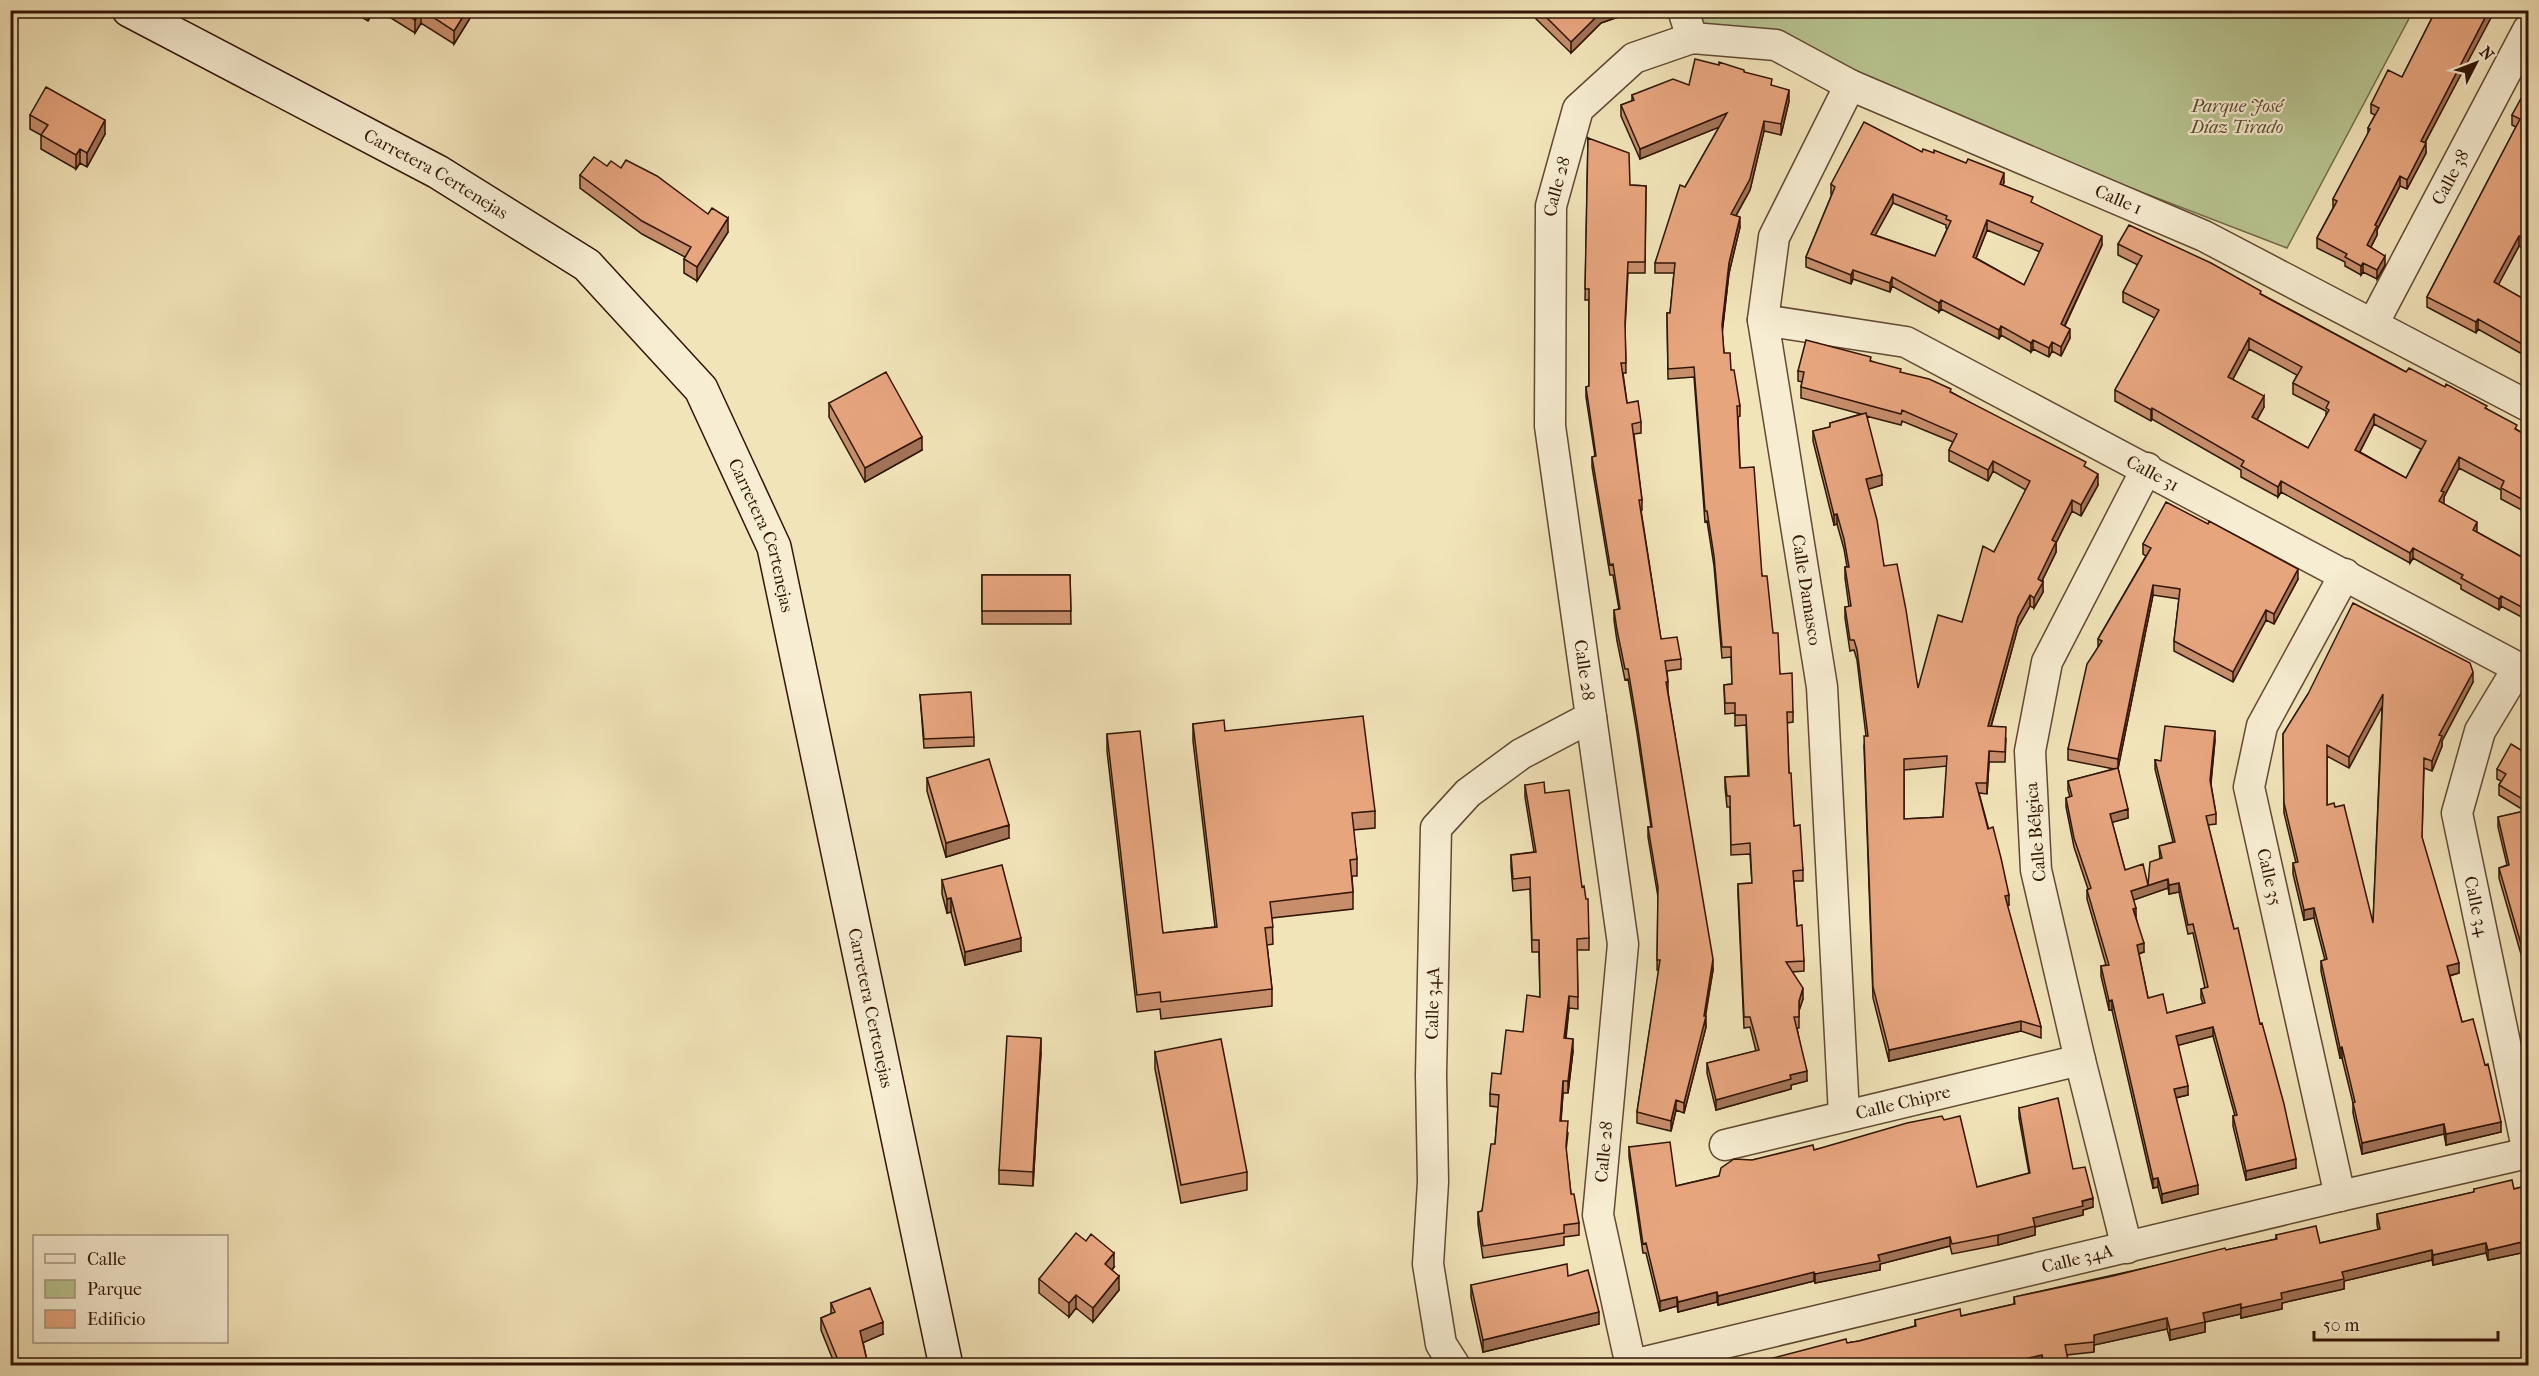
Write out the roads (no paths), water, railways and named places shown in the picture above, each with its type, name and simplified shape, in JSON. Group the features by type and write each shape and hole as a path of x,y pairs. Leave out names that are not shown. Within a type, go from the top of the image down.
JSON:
{"main road":[{"name":"Carretera Certenejas","path":"129,10 438,172 587,265 701,389 774,547 946,1365"}],"street":[{"path":"1683,10 1692,38"},
{"name":"Calle 38","path":"2373,324 2529,30"},
{"name":"Calle 1","path":"1692,38 1776,45 1850,85 2204,236 2529,406"},
{"name":"Calle 28","path":"1630,1365 1598,1215 1623,944 1550,426 1551,206 1578,109 1634,58 1692,38"},
{"name":"Calle Damasco","path":"1844,1115 1822,687 1763,320 1774,237 1850,85"},
{"name":"Calle 31","path":"1763,320 1906,342 2147,468 2523,671"},
{"name":"Calle Bélgica","path":"2127,1248 2036,870 2030,751 2047,662 2147,468"},
{"name":"Calle 35","path":"2340,1196 2248,787 2262,726 2345,574"},
{"name":"Calle 34","path":"2523,671 2480,730 2457,813 2528,1153"},
{"name":"Calle 34A","path":"1455,1365 1441,1344 1428,1264 1433,1182 1431,1052 1436,828 1468,793 1521,754 1591,717"},
{"name":"Calle Chipre","path":"1725,1145 2080,1060"},
{"name":"Calle 34A","path":"1630,1365 2528,1153"}],"park label":[{"name":"Parque José Díaz Tirado","path":"2237,116"}]}
